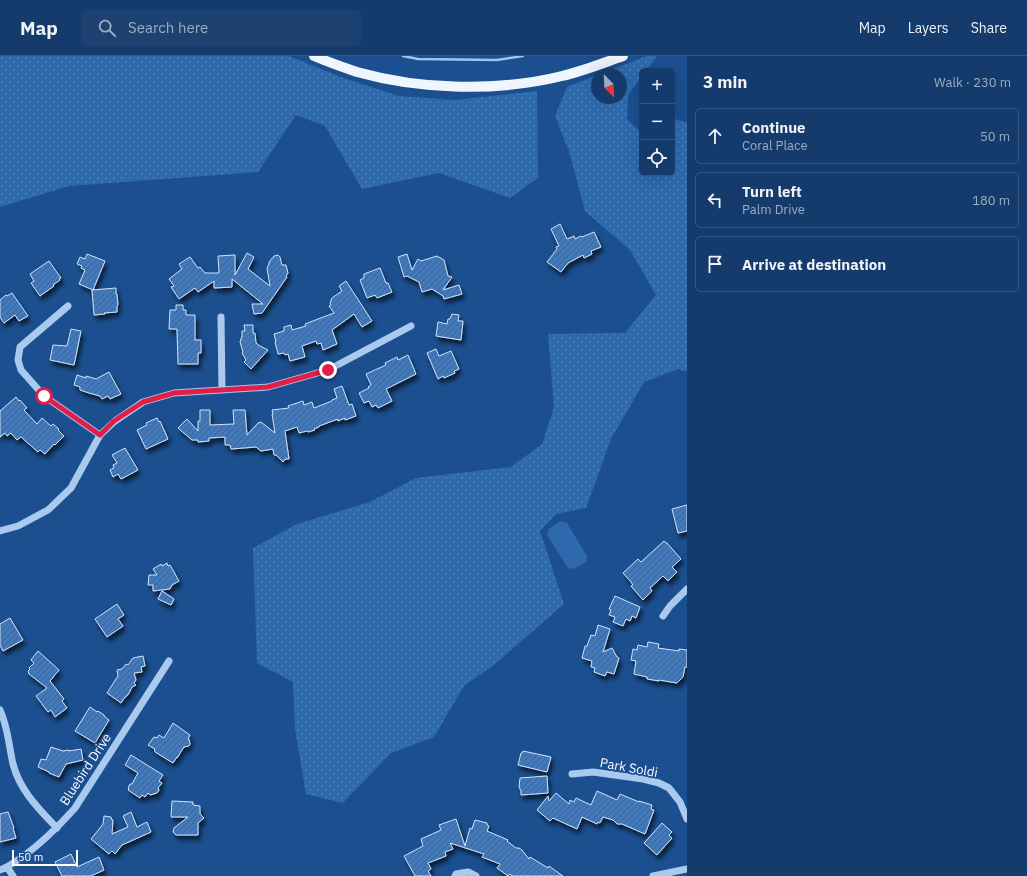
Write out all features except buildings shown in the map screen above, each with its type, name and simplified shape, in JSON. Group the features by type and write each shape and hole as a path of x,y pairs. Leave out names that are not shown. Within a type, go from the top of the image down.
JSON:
{"main road":[{"path":"314,56 356,72 382,78 436,86 465,87 529,83 594,67 623,56"}],"street":[{"path":"68,306 20,347 18,360 21,370 44,396 100,435"},
{"path":"221,317 222,390"},
{"path":"0,531 18,526 48,510 71,488 100,435 114,421 143,402 174,393 268,387 328,370 411,326"},
{"path":"663,616 670,606 687,589"},
{"name":"Bluebird Drive","path":"0,870 7,867 42,842 75,808 168,661"},
{"path":"0,710 6,725 14,765 20,782 31,800 57,828"},
{"name":"Park Soldi","path":"572,774 593,772 643,779 659,783 669,788 680,802 687,819"},
{"path":"7,867 13,876"},
{"path":"653,876 687,869"},
{"path":"455,876 456,874 468,872 476,876"}],"shaded area":[{"path":"0,56 289,56 343,78 399,96 455,100 537,91 538,178 510,198 439,173 362,189 325,126 296,115 258,172 69,186 0,207"},
{"path":"647,56 657,56 648,68 639,68 639,80 628,95 627,119 639,130 639,176 675,176 675,120 687,123 687,372 678,369 644,382 611,439 586,508 556,514 540,531 564,604 494,665 464,686 434,737 391,753 343,803 306,794 295,729 293,682 257,663 253,548 297,524 370,502 416,478 511,467 542,444 554,407 548,334 625,333 656,295 630,250 585,211 569,151 555,116 567,87 591,77 591,104 627,104 627,68 616,68"},
{"path":"561,521 567,523 587,556 586,562 574,569 568,568 547,535 549,529"}],"waterway":[{"path":"403,56 418,59 497,60 523,56"}],"route":[{"path":"44,396 100,435 114,421 143,402 174,393 268,387 328,370"}]}
